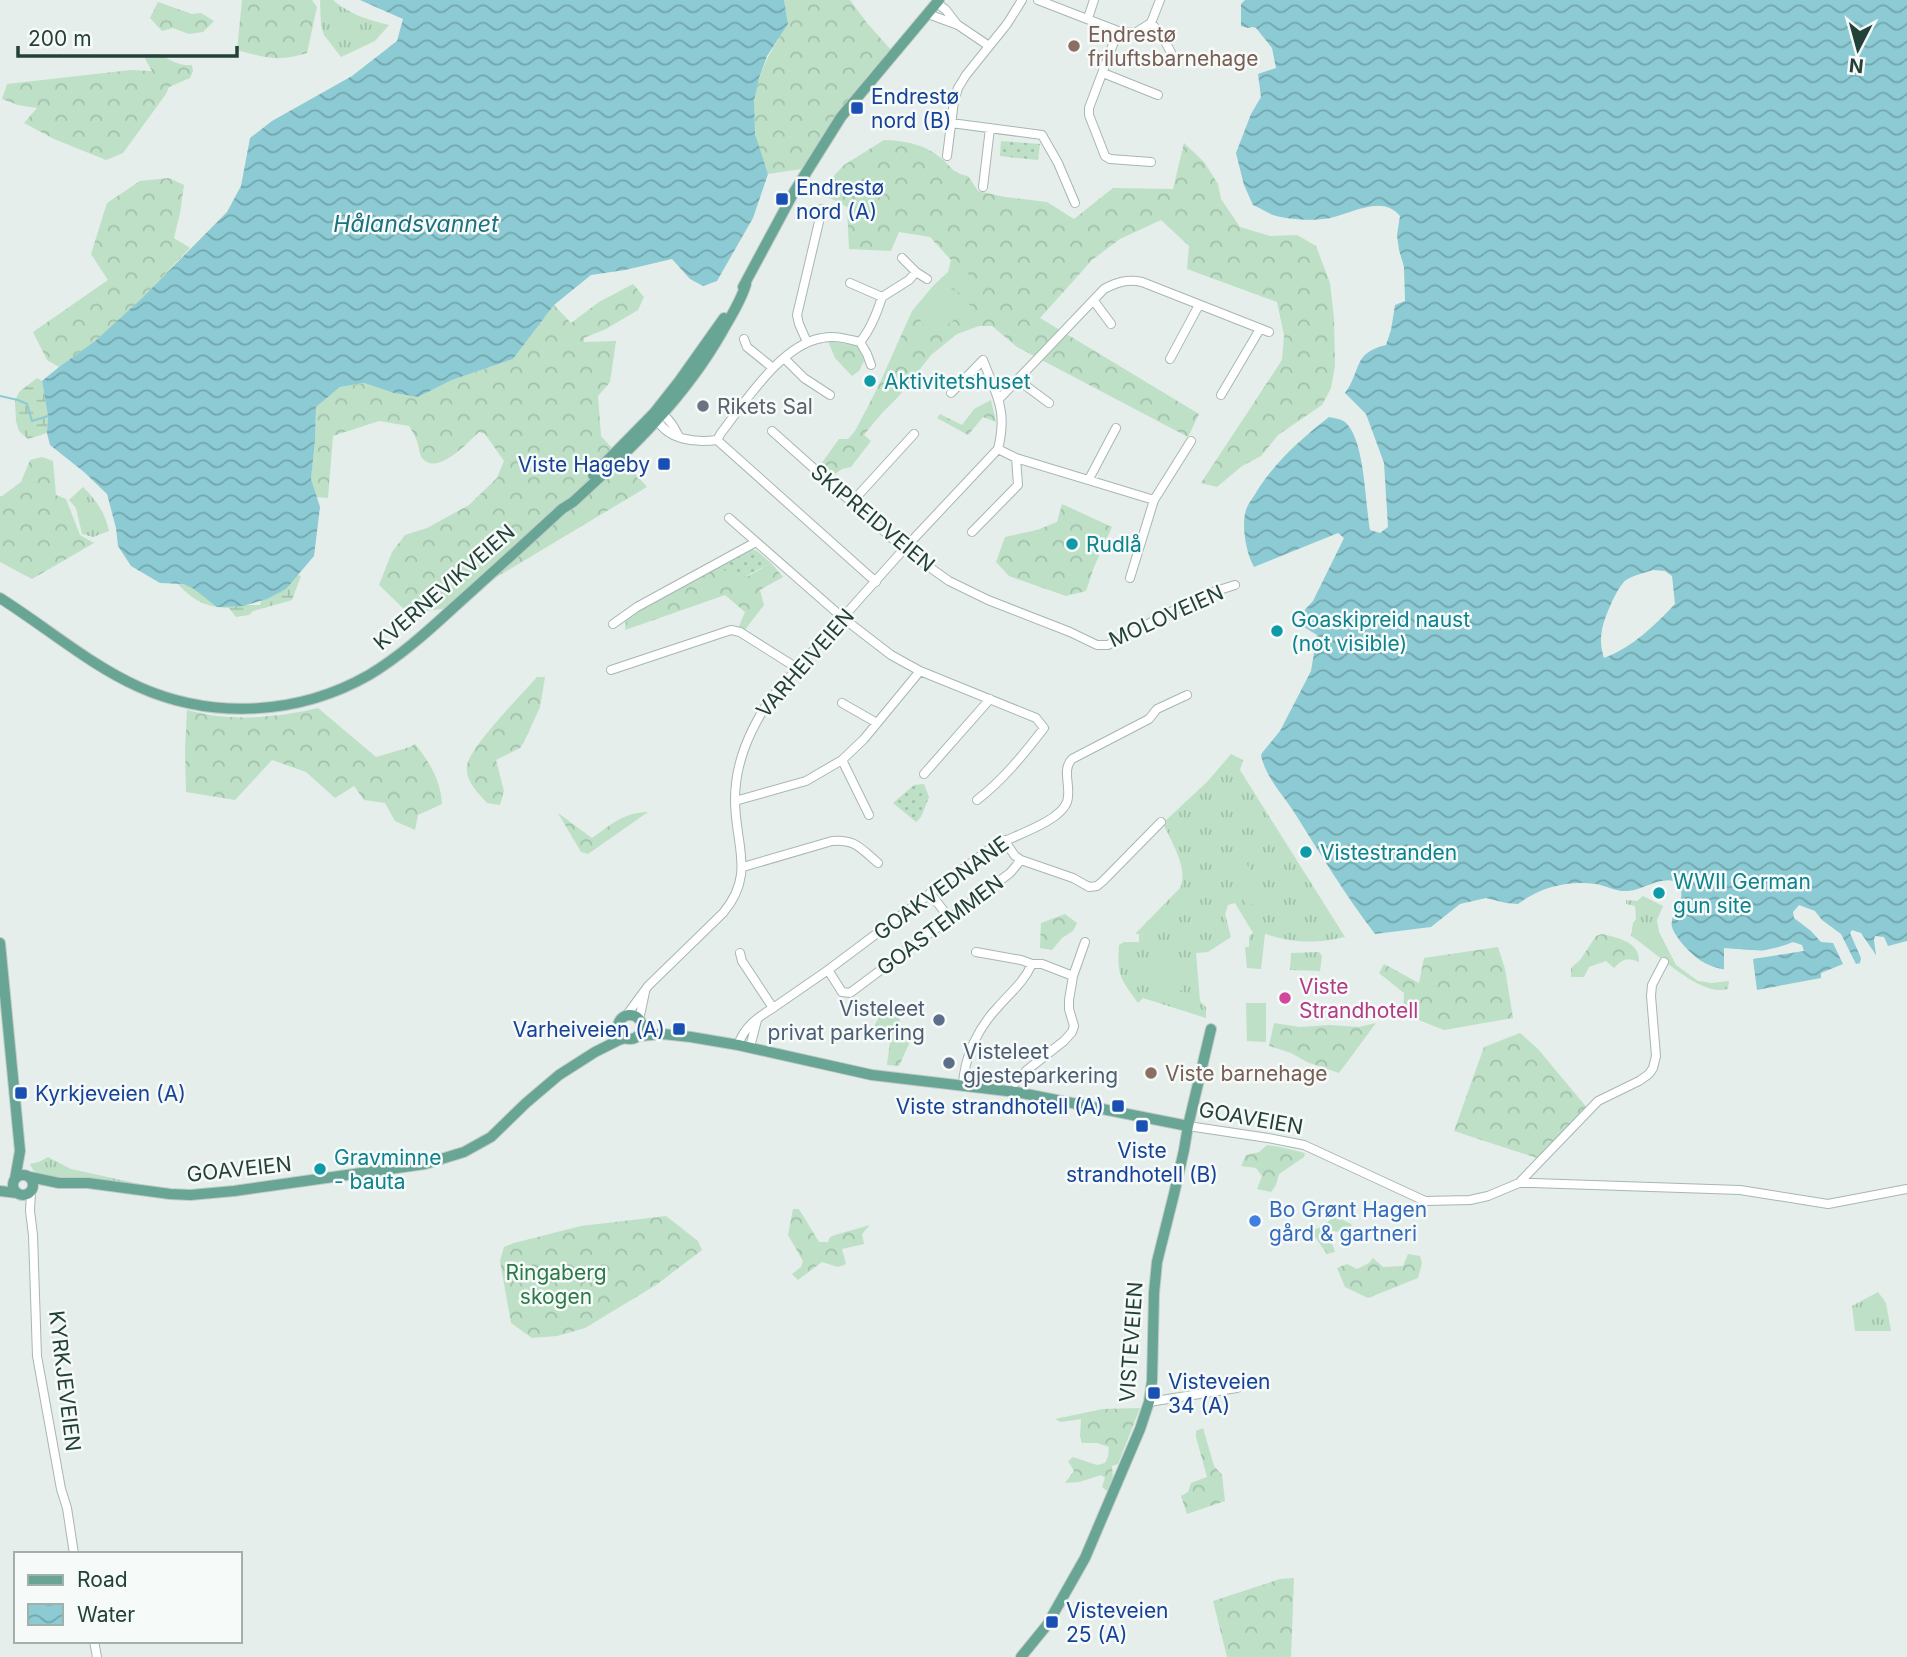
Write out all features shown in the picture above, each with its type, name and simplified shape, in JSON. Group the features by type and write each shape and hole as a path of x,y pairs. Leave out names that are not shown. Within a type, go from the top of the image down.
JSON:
{"main road":[{"name":"KVERNEVIKVEIEN","path":"0,598 105,669 161,696 192,704 241,709 275,707 309,700 341,689 384,665 430,629 620,459 690,381 743,296 746,284 794,192 841,117 938,1"},
{"path":"0,943 20,1151 13,1187 18,1194"},
{"path":"626,1016 633,1016 640,1022 642,1029 639,1036 632,1039 620,1034 618,1025 626,1016"},
{"name":"GOAVEIEN","path":"640,1022 663,1034"},
{"name":"GOAVEIEN","path":"595,1052 618,1025"},
{"name":"VISTEVEIEN","path":"1021,1657 1047,1625 1085,1558 1149,1402 1157,1262 1184,1150 1203,1044 1211,1029"},
{"name":"GOAVEIEN","path":"639,1036 663,1034 738,1045 872,1075 1017,1092 1188,1126"},
{"name":"GOAVEIEN","path":"0,1189 22,1175 59,1183 101,1184 170,1194 206,1194 436,1161 464,1152 491,1137 542,1088 579,1061 625,1038"},
{"path":"20,1151 34,1184 32,1191"},
{"name":"GOAVEIEN","path":"0,1189 26,1195 59,1183"}],"street":[{"path":"947,156 958,88 1022,0"},
{"path":"1038,0 1118,31 1135,33 1151,23 1160,0"},
{"path":"1088,18 1094,0"},
{"path":"938,1 958,25"},
{"path":"928,14 958,25 989,46"},
{"path":"1151,23 1161,34 1175,60"},
{"path":"1118,31 1089,108 1093,128 1105,156 1110,159 1151,162"},
{"path":"1103,73 1158,94"},
{"path":"951,122 1042,135 1058,163 1075,204"},
{"path":"983,187 990,128"},
{"path":"807,342 797,315 822,209"},
{"path":"902,258 927,279"},
{"path":"860,342 872,323 881,297 909,280 916,272"},
{"path":"999,399 1104,289 1116,283 1133,280 1264,331 1221,395"},
{"path":"850,283 881,297"},
{"path":"1094,301 1111,324"},
{"path":"1170,359 1199,305"},
{"path":"718,440 720,433 773,368 807,342 823,337 840,337 860,342 871,365"},
{"path":"744,339 747,347 773,368"},
{"path":"784,358 804,378 830,395"},
{"path":"951,393 983,360 999,399 1003,428 998,449 1016,458 1154,500"},
{"path":"1018,380 1049,404"},
{"path":"658,416 665,430 679,437 688,440 718,440 876,582"},
{"path":"1089,479 1116,428"},
{"name":"SKIPREIDVEIEN","path":"772,431 904,549 949,581 1097,645"},
{"path":"852,502 914,434"},
{"path":"1130,578 1154,500 1191,441"},
{"name":"VARHEIVEIEN","path":"626,1016 648,986 731,904 740,884 743,867 735,801 738,773 744,747 754,723 772,695 998,449"},
{"path":"972,532 1017,485 1016,458"},
{"path":"729,518 843,618 884,649 920,671 1036,718 1044,728 1009,771 977,800"},
{"path":"613,624 637,607 756,542"},
{"name":"MOLOVEIEN","path":"1097,645 1108,645 1203,595 1235,585"},
{"path":"611,670 731,630 740,632 797,668"},
{"path":"735,801 806,781 842,760 864,739 920,671"},
{"name":"GOAKVEDNANE","path":"738,1045 741,1035 758,1018 828,970 930,893 1003,841 1047,822 1060,813 1067,803 1067,770 1072,759 1150,719 1157,709 1188,695"},
{"path":"924,774 990,699"},
{"path":"842,703 877,723"},
{"path":"842,760 869,815"},
{"name":"GOASTEMMEN","path":"1003,841 1021,860 1073,878 1089,887 1097,886 1103,881 1161,822"},
{"path":"743,867 842,840 850,841 878,863"},
{"name":"GOASTEMMEN","path":"828,970 842,992 850,993 1010,873 1021,860"},
{"path":"930,893 950,919"},
{"path":"1015,1083 1072,1032 1074,1026 1069,1000 1073,975 1085,942"},
{"path":"976,952 1042,964 1073,975"},
{"path":"740,953 742,961 773,1008"},
{"path":"1518,1183 1598,1101 1639,1081 1653,1068 1656,1056 1652,985 1664,962"},
{"path":"962,1086 967,1057 987,1020 1026,977 1032,964"},
{"path":"640,1022 641,1007 648,986"},
{"path":"750,1048 758,1018"},
{"name":"GOAVEIEN","path":"1188,1126 1304,1145 1425,1201 1470,1200 1488,1196 1518,1183 1740,1190 1828,1204 1907,1189"},
{"name":"KYRKJEVEIEN","path":"32,1191 30,1210 37,1356 74,1552"},
{"name":"KYRKJEVEIEN","path":"18,1194 30,1210"},
{"path":"1149,1402 1237,1388"}],"green space":[{"path":"242,0 312,0 317,7 307,53 272,58 237,50"},
{"path":"320,0 333,0 359,16 389,25 375,41 341,57 324,35"},
{"path":"784,0 850,0 892,51 868,75 801,169 768,174 756,137 754,101 765,63 788,24"},
{"path":"158,2 192,14 201,13 214,21 203,32 189,34 173,28 162,31 150,18"},
{"path":"160,54 183,65 192,65 190,78 169,87 123,153 106,160 54,139 24,123 37,108 2,99 7,84 131,70 152,71 143,55"},
{"path":"884,140 907,142 928,149 956,172 968,176 978,191 1047,202 1074,219 1113,188 1173,189 1184,143 1204,162 1218,184 1221,199 1240,227 1270,236 1297,235 1316,246 1330,283 1334,318 1335,365 1331,388 1322,405 1278,435 1261,456 1242,466 1217,487 1201,483 1282,360 1284,335 1277,302 1187,269 1189,246 1161,220 1120,239 1092,260 1040,318 1199,414 1188,437 1017,347 992,326 979,326 957,334 931,355 864,435 871,441 851,467 842,469 827,480 816,471 839,439 848,439 855,431 912,311 948,272 951,260 930,237 899,232 891,251 849,249 847,207 830,198 819,196 844,165"},
{"path":"1001,141 1040,144 1038,160 1000,156"},
{"path":"169,178 184,185 174,238 190,248 141,299 95,341 59,367 47,360 33,332 108,280 91,254 107,203 140,181"},
{"path":"962,268 985,290 971,304 948,283"},
{"path":"633,284 644,297 638,310 606,329 584,338 584,342 616,341 610,382 598,396 601,436 647,487 485,584 458,607 408,613 379,585 392,552 405,535 427,528 469,505 497,478 504,461 485,434 479,432 444,461 428,463 422,458 409,426 379,421 333,436 328,498 316,497 311,479 316,407 340,387 364,383 394,393 418,397 452,380 513,359 554,305 571,323 599,302"},
{"path":"946,284 971,306 936,334 925,327 918,315"},
{"path":"828,341 859,346 864,361 859,371 852,376 835,358"},
{"path":"37,378 42,381 48,416 47,433 28,439 19,431 15,401 19,392"},
{"path":"991,400 996,422 983,417 968,435 937,418 940,414 962,425 974,409"},
{"path":"42,457 53,461 56,495 66,499 80,535 94,543 32,579 0,562 0,496 21,482 30,460"},
{"path":"83,487 99,507 109,531 93,537 82,534 76,508 69,500"},
{"path":"1062,504 1112,527 1086,591 1066,596 1009,576 996,562 1005,537 1037,530 1057,522"},
{"path":"752,549 771,563 740,579 717,566"},
{"path":"771,563 783,577 760,590 764,605 744,631 738,629 745,612 725,595 625,630 626,617 717,566 748,576"},
{"path":"288,572 301,576 292,600 236,617 229,608 210,606 196,599 170,575 245,605 260,605 264,593"},
{"path":"537,677 545,677 540,707 520,748 496,760 504,791 500,805 487,803 468,777 467,766 470,758 476,747"},
{"path":"318,708 376,757 415,744 433,772 442,804 418,815 415,830 395,821 385,803 364,800 354,786 335,798 306,772 272,760 235,800 186,792 187,710 220,716 253,717"},
{"path":"1231,754 1243,760 1240,770 1345,937 1305,942 1265,934 1261,969 1247,968 1245,947 1249,947 1249,936 1253,933 1235,903 1228,905 1225,914 1231,937 1208,952 1196,953 1200,1001 1206,1007 1206,1018 1143,998 1138,1003 1121,976 1119,945 1124,942 1139,942 1139,934 1135,934 1180,888 1181,864 1163,823 1208,781"},
{"path":"924,784 929,797 921,817 916,822 893,803 914,785"},
{"path":"648,812 588,854 581,852 558,813 592,838 624,817"},
{"path":"1246,862 1265,897 1247,907 1228,872"},
{"path":"1643,896 1663,906 1657,920 1659,932 1676,965 1698,981 1729,981 1728,989 1717,990 1691,980 1631,936 1636,919 1635,906 1626,904 1626,900 1637,901"},
{"path":"1065,914 1077,923 1073,931 1062,938 1052,950 1040,948 1041,923"},
{"path":"1602,934 1632,945 1639,962 1625,960 1614,968 1606,961 1589,967 1584,977 1571,977 1571,968 1580,960 1596,936"},
{"path":"1498,947 1505,969 1513,1018 1444,1030 1403,1015 1404,993 1379,973 1384,964 1419,983 1424,958"},
{"path":"1319,952 1322,956 1320,971 1290,970 1291,953"},
{"path":"1148,959 1188,971 1181,991 1142,979"},
{"path":"1246,1003 1266,1003 1266,1042 1247,1041"},
{"path":"896,1005 901,1027 913,1035 899,1066 887,1065 890,1041 874,1026 882,1012"},
{"path":"1274,1023 1300,1027 1359,1027 1376,1023 1339,1073 1269,1046"},
{"path":"1520,1033 1538,1049 1588,1109 1540,1159 1454,1131 1484,1047"},
{"path":"1267,1145 1305,1153 1304,1157 1279,1174 1271,1192 1257,1189 1262,1176 1256,1168 1241,1166 1246,1155 1259,1152"},
{"path":"48,1157 71,1169 158,1188 42,1176 33,1170 30,1164"},
{"path":"793,1209 799,1209 819,1242 828,1242 830,1237 870,1225 862,1234 864,1244 842,1249 846,1264 838,1267 822,1262 798,1280 792,1274 801,1267 803,1261 788,1235"},
{"name":"Ringaberg skogen","path":"666,1216 698,1241 702,1250 656,1285 585,1328 557,1336 532,1338 511,1323 500,1261 504,1247 581,1226"},
{"path":"1335,1216 1351,1224 1354,1233 1343,1237 1339,1232 1327,1230 1335,1252 1327,1254 1311,1231 1323,1226"},
{"path":"1408,1254 1420,1256 1422,1263 1418,1278 1368,1298 1345,1287 1337,1268 1347,1264 1357,1269 1373,1258 1383,1267 1403,1266"},
{"path":"1878,1292 1886,1303 1891,1331 1855,1331 1852,1306"},
{"path":"1140,1408 1118,1464 1112,1466 1113,1478 1107,1491 1102,1487 1105,1478 1101,1475 1065,1483 1074,1471 1068,1461 1073,1457 1097,1465 1105,1463 1109,1447 1097,1443 1082,1443 1081,1419 1061,1422 1055,1419 1103,1409"},
{"path":"1203,1428 1214,1466 1222,1475 1225,1501 1187,1514 1181,1496 1188,1492 1191,1483 1207,1477 1196,1437 1196,1431"},
{"path":"1294,1578 1291,1657 1227,1657 1213,1601 1280,1579"}],"water":[{"name":"Hålandsvannet","path":"360,0 784,0 788,24 767,56 754,101 755,134 768,174 753,218 717,281 703,286 690,279 672,259 591,275 554,305 513,359 452,380 418,397 394,393 364,383 340,387 316,407 311,479 320,507 314,556 286,589 267,599 243,606 217,607 184,584 160,583 131,566 118,546 107,494 50,445 42,381 95,341 141,299 227,212 241,186 250,138 272,121 352,76 397,41 403,19"},
{"path":"1245,0 1907,0 1907,941 1888,946 1884,937 1875,936 1876,955 1861,933 1852,930 1850,933 1861,958 1860,963 1856,964 1841,934 1822,920 1815,911 1799,905 1793,912 1794,918 1821,942 1833,943 1843,964 1821,973 1821,978 1757,990 1753,959 1804,951 1802,945 1793,942 1769,951 1730,949 1727,970 1706,964 1685,947 1673,929 1673,915 1681,896 1680,883 1673,881 1660,881 1628,891 1596,884 1565,884 1545,889 1518,904 1486,898 1460,904 1431,927 1375,934 1364,919 1271,779 1261,756 1280,731 1311,671 1317,635 1299,624 1299,616 1313,601 1344,538 1338,533 1254,567 1247,547 1244,523 1248,505 1272,470 1299,442 1329,417 1345,422 1357,442 1370,530 1380,533 1388,527 1384,463 1366,414 1345,393 1363,358 1375,348 1386,345 1395,305 1405,301 1404,267 1397,235 1400,216 1392,209 1374,206 1323,219 1284,218 1253,205 1244,185 1236,153 1251,114 1261,97 1258,74 1276,68 1272,48 1256,28 1241,26 1241,4","holes":["1653,570 1665,571 1672,576 1675,604 1634,642 1604,658 1601,633 1611,603 1622,584 1632,577"]}],"pier":[{"path":"1796,943 1800,950 1749,959 1751,956 1764,954 1733,953 1733,969 1728,973 1724,970 1724,948 1761,951","holes":["1793,946 1798,948 1776,952"]}],"waterway":[{"path":"0,396 27,404 32,421 48,416"}],"place":[{"name":"Endrestø friluftsbarnehage","path":"1074,46"},
{"name":"Endrestø nord (B)","path":"857,108"},
{"name":"Endrestø nord (A)","path":"782,199"},
{"name":"Aktivitetshuset","path":"870,381"},
{"name":"Rikets Sal","path":"703,406"},
{"name":"Viste Hageby","path":"664,464"},
{"name":"Rudlå","path":"1072,544"},
{"name":"Goaskipreid naust (not visible)","path":"1277,631"},
{"name":"Vistestranden","path":"1306,852"},
{"name":"WWII German gun site","path":"1659,893"},
{"name":"Viste Strandhotell","path":"1285,998"},
{"name":"Visteleet privat parkering","path":"939,1020"},
{"name":"Varheiveien (A)","path":"679,1029"},
{"name":"Visteleet gjesteparkering","path":"949,1063"},
{"name":"Viste barnehage","path":"1151,1073"},
{"name":"Kyrkjeveien (A)","path":"21,1093"},
{"name":"Viste strandhotell (A)","path":"1118,1106"},
{"name":"Viste strandhotell (B)","path":"1142,1126"},
{"name":"Gravminne - bauta","path":"320,1169"},
{"name":"Bo Grønt Hagen gård & gartneri","path":"1255,1221"},
{"name":"Visteveien 34 (A)","path":"1154,1393"},
{"name":"Visteveien 25 (A)","path":"1052,1622"}]}
